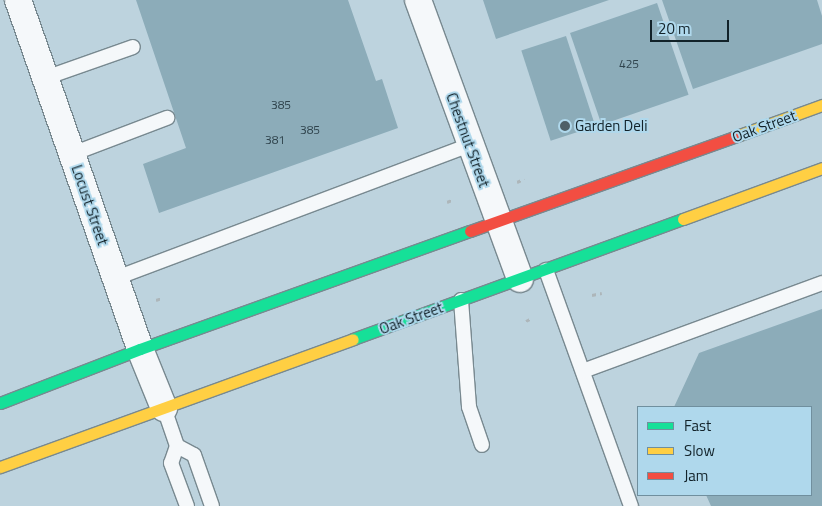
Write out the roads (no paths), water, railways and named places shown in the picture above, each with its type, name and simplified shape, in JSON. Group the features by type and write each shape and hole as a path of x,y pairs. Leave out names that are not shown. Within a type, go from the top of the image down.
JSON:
{"street":[{"name":"Locust Street","path":"19,0 140,349 164,408"},
{"name":"Chestnut Street","path":"418,0 520,279"},
{"name":"Oak Street","path":"0,403 140,349 822,105"},
{"name":"Oak Street","path":"0,467 546,270 822,168"}],"lane":[{"path":"45,78 133,47"},
{"path":"72,154 167,118"},
{"path":"116,278 470,145"},
{"path":"546,270 631,506"},
{"path":"582,371 822,283"},
{"path":"461,300 469,407 482,445"},
{"path":"164,408 177,446 171,463 187,506"},
{"path":"177,446 194,455 212,506"}],"place":[{"name":"Garden Deli","path":"565,126"}]}
